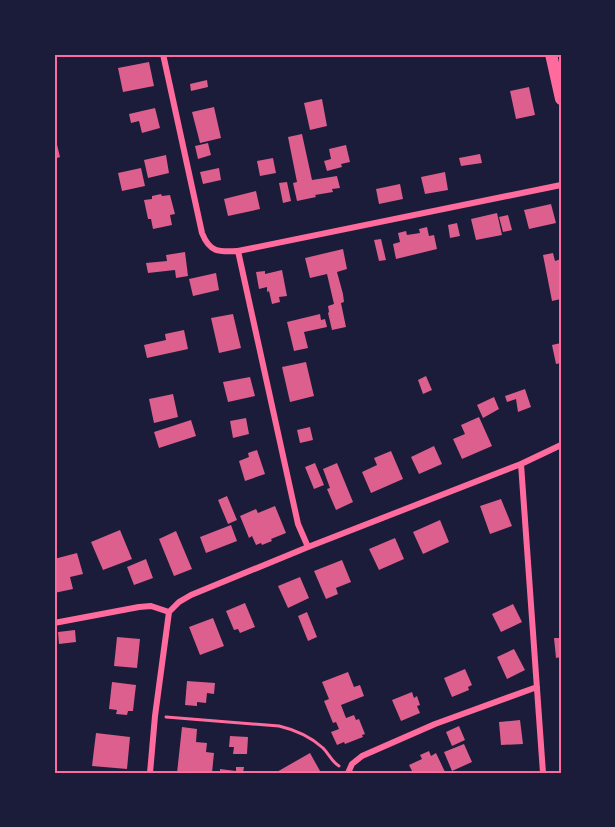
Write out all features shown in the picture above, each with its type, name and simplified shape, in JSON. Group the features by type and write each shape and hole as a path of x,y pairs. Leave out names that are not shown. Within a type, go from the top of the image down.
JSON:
{"main road":[{"path":"551,54 561,99"}],"street":[{"path":"163,54 202,233 205,241 215,250 238,251 561,185"},
{"path":"238,251 298,524 308,547"},
{"path":"150,773 169,612 179,602 190,595 308,547 521,464 561,445"},
{"path":"521,464 543,773"},
{"path":"54,623 139,607 151,606 169,612"},
{"path":"348,772 352,764 362,756 435,724 537,687"}],"path":[{"path":"155,716 279,726 293,730 313,739 335,764 348,772"}],"building":[{"path":"149,62 154,86 123,92 118,68"},
{"path":"207,80 208,87 191,91 190,84"},
{"path":"529,87 535,115 516,119 510,91"},
{"path":"322,99 327,126 310,130 304,103"},
{"path":"214,107 221,138 200,143 192,112"},
{"path":"155,108 160,128 142,133 139,121 131,123 129,114"},
{"path":"54,132 60,157 54,159"},
{"path":"302,134 312,180 337,176 340,188 332,189 333,192 297,201 293,183 297,182 288,137"},
{"path":"208,143 211,155 198,159 195,146"},
{"path":"346,145 350,162 327,171 324,161 331,159 329,149"},
{"path":"480,154 482,163 461,166 459,158"},
{"path":"166,155 169,173 148,178 144,160"},
{"path":"273,158 276,173 260,176 257,161"},
{"path":"141,168 145,186 122,191 118,173"},
{"path":"219,168 221,180 203,184 200,172"},
{"path":"445,172 448,190 425,194 421,177"},
{"path":"287,182 291,201 283,203 279,183"},
{"path":"400,184 403,199 379,204 376,189"},
{"path":"256,191 260,209 228,216 224,199"},
{"path":"161,194 162,196 170,195 175,214 170,215 172,225 153,229 151,219 148,219 144,200"},
{"path":"551,204 556,223 529,229 524,210"},
{"path":"497,213 502,235 476,240 471,219"},
{"path":"508,215 512,230 503,232 499,217"},
{"path":"457,223 460,236 450,238 448,225"},
{"path":"427,227 429,236 434,235 437,249 396,259 393,244 400,242 398,233 406,231 407,235 420,233 419,229"},
{"path":"381,239 386,260 379,261 374,240"},
{"path":"343,249 347,269 337,272 343,294 344,302 341,303 346,327 332,330 328,306 334,304 327,274 310,278 305,258"},
{"path":"185,252 188,276 176,278 175,270 148,273 146,263 167,261 166,255"},
{"path":"553,253 555,261 561,259 561,299 552,301 543,255"},
{"path":"282,270 287,296 279,297 280,302 272,304 267,287 259,289 256,272 265,271 265,274"},
{"path":"216,273 219,290 193,296 189,279"},
{"path":"233,314 241,348 219,353 211,318"},
{"path":"320,314 321,320 325,319 327,327 304,332 308,348 294,351 287,322"},
{"path":"184,330 188,349 147,358 144,345 166,340 165,334"},
{"path":"561,343 561,363 556,364 552,345"},
{"path":"306,362 314,396 290,402 282,367"},
{"path":"426,376 432,390 423,394 418,380"},
{"path":"250,377 255,396 228,402 223,382"},
{"path":"525,389 531,407 518,412 516,399 507,402 505,396"},
{"path":"173,394 178,417 154,423 149,399"},
{"path":"494,397 499,409 483,418 477,405"},
{"path":"479,417 492,446 462,459 453,439 465,434 461,425"},
{"path":"246,418 249,434 233,438 230,421"},
{"path":"191,420 196,436 159,448 154,432"},
{"path":"310,427 313,440 300,443 297,430"},
{"path":"434,446 442,464 419,474 411,457"},
{"path":"257,450 265,474 245,481 239,461 249,457 248,453"},
{"path":"391,451 403,479 371,493 362,472 377,465 374,458"},
{"path":"315,463 324,485 314,489 305,467"},
{"path":"337,463 353,502 336,510 327,489 330,488 323,469"},
{"path":"227,496 237,520 228,524 218,500"},
{"path":"501,499 512,526 490,534 480,506"},
{"path":"275,506 286,533 262,545 261,543 256,545 252,536 249,538 240,516 256,509 258,513"},
{"path":"440,520 449,542 423,554 413,532"},
{"path":"231,525 237,541 206,553 200,537"},
{"path":"120,530 132,559 103,570 91,542"},
{"path":"176,531 192,569 174,576 159,539"},
{"path":"395,538 404,559 379,570 369,549"},
{"path":"77,553 83,574 70,577 73,589 54,593 54,559"},
{"path":"146,559 153,578 134,585 127,567"},
{"path":"342,560 351,582 336,588 338,594 326,599 314,571"},
{"path":"300,577 309,598 288,608 278,586"},
{"path":"245,603 255,627 240,633 238,629 234,630 226,611"},
{"path":"513,604 522,622 501,632 492,614"},
{"path":"307,612 317,637 308,641 298,616"},
{"path":"213,618 224,646 200,655 189,627"},
{"path":"75,630 76,642 59,644 58,632"},
{"path":"117,637 140,639 137,668 114,666"},
{"path":"554,638 561,638 561,657 556,658"},
{"path":"514,649 525,670 507,679 497,657"},
{"path":"465,669 472,685 468,687 469,690 452,697 444,678"},
{"path":"348,672 354,687 360,685 364,696 341,705 346,718 354,715 356,720 359,719 365,734 362,735 363,737 337,745 331,732 339,729 336,722 333,723 324,701 329,699 322,682"},
{"path":"187,681 215,683 214,694 207,693 206,703 197,702 197,706 185,705"},
{"path":"112,682 136,685 133,711 128,711 127,715 116,714 117,710 109,709"},
{"path":"412,692 414,698 417,696 420,713 401,721 392,700"},
{"path":"520,720 523,744 501,745 499,722"},
{"path":"459,726 465,740 452,746 446,732"},
{"path":"182,727 197,729 196,742 207,743 206,752 214,753 212,773 177,773"},
{"path":"96,733 130,737 127,769 92,766"},
{"path":"230,736 248,737 247,754 233,754 234,747 229,747"},
{"path":"464,744 472,762 452,771 444,752"},
{"path":"429,751 431,756 436,753 445,772 413,773 409,765 422,759 420,755"},
{"path":"310,753 320,771 318,773 275,773"},
{"path":"236,767 244,767 243,773 220,773 220,769 236,771"}]}
